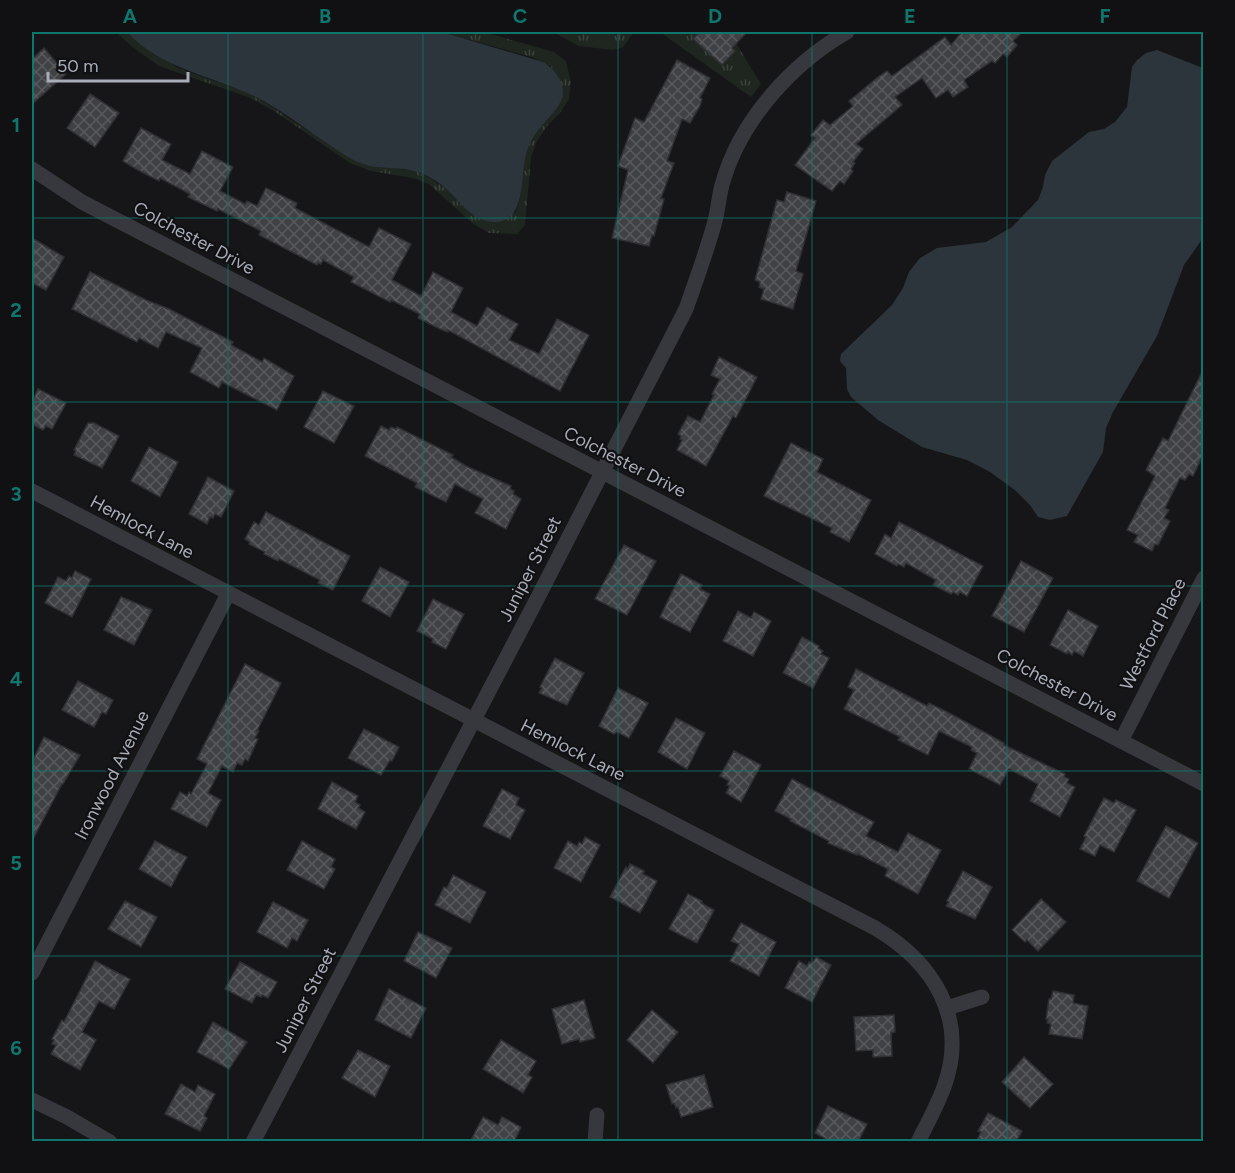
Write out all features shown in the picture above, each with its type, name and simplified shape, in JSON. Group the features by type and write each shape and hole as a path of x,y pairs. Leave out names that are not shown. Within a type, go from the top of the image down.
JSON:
{"street":[{"name":"Juniper Street","path":"253,1142 686,309 703,262 722,184 743,135 774,91 804,60 847,32"},
{"name":"Colchester Drive","path":"32,170 82,202 1203,784"},
{"name":"Hemlock Lane","path":"32,491 887,935 904,946 936,984 946,1008 951,1031 951,1053 944,1087 918,1142"},
{"name":"Westford Place","path":"1121,741 1203,578"},
{"name":"Ironwood Avenue","path":"32,973 228,594"},
{"path":"946,1008 982,997"},
{"path":"32,1100 110,1142"},
{"path":"595,1142 597,1115"}],"green space":[{"path":"116,32 127,32 178,68 243,91 266,103 363,164 416,171 446,189 460,204 515,213 518,207 525,153 537,130 560,103 551,66 531,57 442,32 483,32 554,52 566,61 571,83 569,99 537,141 531,157 525,225 517,234 489,233 472,223 429,184 413,178 371,171 350,163 274,111 248,97 159,66"},
{"path":"553,32 634,32 623,47 613,50 579,46"},
{"path":"660,32 729,32 761,84 751,97"}],"shaded area":[{"path":"127,32 442,32 543,62 556,74 563,91 560,103 530,143 518,205 513,214 506,220 487,221 468,211 444,187 429,177 410,170 369,166 357,161 267,103 158,56"},
{"path":"1157,50 1203,68 1203,238 1184,265 1157,336 1113,412 1106,428 1103,452 1067,516 1050,520 1038,517 1016,491 990,472 967,460 922,447 878,420 851,397 847,389 846,368 840,361 841,354 892,305 903,288 909,272 920,258 937,248 986,242 1012,227 1038,200 1045,175 1052,161 1089,132 1104,129 1115,122 1127,107 1132,67 1146,53"}],"building":[{"path":"700,32 747,32 732,48 735,51 722,65 693,39"},
{"path":"962,32 1022,32 1013,41 1017,45 1007,57 1003,54 995,63 992,61 964,80 968,87 953,97 948,90 936,98 922,78 895,97 902,105 856,144 863,149 853,162 855,163 851,169 853,171 844,184 840,181 832,191 795,165 815,138 811,135 823,120 830,125 853,106 849,101 878,77 887,71 892,76 945,37 951,45"},
{"path":"44,48 66,74 32,104 32,59"},
{"path":"677,60 710,78 700,98 702,99 700,106 690,123 682,119 667,161 674,163 661,198 664,199 654,236 652,235 649,246 612,238 628,170 618,166 635,118 644,122"},
{"path":"90,94 119,113 95,147 67,128"},
{"path":"141,128 171,144 162,160 190,174 202,151 233,167 220,191 245,204 247,201 257,206 266,188 297,203 295,208 369,247 379,228 411,244 392,280 421,296 433,272 463,288 451,312 477,326 487,307 518,324 509,340 539,354 557,319 589,335 560,391 448,330 448,332 440,329 418,318 420,314 351,282 354,277 323,260 317,265 259,235 261,231 188,197 190,194 160,178 159,181 123,161"},
{"path":"787,192 816,201 796,271 803,274 793,309 761,299 764,289 759,287 760,282 755,280 777,200 784,202"},
{"path":"32,238 64,257 46,290 32,283"},
{"path":"90,272 169,309 233,342 231,345 262,362 264,358 294,376 277,410 222,382 219,388 190,372 202,348 166,332 158,348 139,338 137,342 72,309"},
{"path":"719,357 757,377 736,418 733,416 706,466 677,450 682,440 678,434 688,416 700,422 720,379 711,375"},
{"path":"1203,370 1203,455 1193,476 1189,474 1185,480 1180,478 1165,508 1169,510 1164,518 1170,521 1158,545 1155,544 1152,551 1134,542 1138,535 1127,530 1155,476 1146,470 1163,438 1168,441"},
{"path":"38,389 66,403 52,429 46,426 43,430 32,424 32,402"},
{"path":"323,391 354,406 334,443 304,427"},
{"path":"88,423 94,423 119,436 102,468 74,455 76,451 74,450"},
{"path":"381,426 389,430 391,427 396,429 397,427 453,455 451,457 466,466 511,486 513,494 521,499 506,529 475,513 483,499 455,484 446,502 415,487 417,483 365,456"},
{"path":"791,443 823,459 817,472 871,500 849,542 830,532 832,528 764,496"},
{"path":"149,447 178,462 160,497 131,481"},
{"path":"208,477 234,491 221,517 215,514 213,518 210,517 207,524 189,514"},
{"path":"266,512 350,556 333,590 318,583 320,580 264,554 265,552 249,544 250,542 245,539 254,522 259,525"},
{"path":"899,522 983,566 967,596 960,592 958,595 953,592 951,594 933,585 936,580 906,563 904,567 898,564 897,566 875,554 885,534 891,538"},
{"path":"624,545 656,561 627,615 595,599"},
{"path":"1021,561 1053,578 1024,632 992,616"},
{"path":"380,567 409,582 390,617 362,601"},
{"path":"75,571 91,579 72,617 45,603 58,577 66,581 69,576 72,578"},
{"path":"681,574 702,585 700,589 710,594 690,632 660,617"},
{"path":"121,597 152,610 134,645 104,630"},
{"path":"433,599 464,614 446,649 417,631"},
{"path":"1068,610 1098,626 1083,656 1074,651 1072,655 1068,652 1067,654 1050,645"},
{"path":"738,611 751,618 754,612 771,621 753,656 723,641"},
{"path":"802,637 819,646 818,648 823,651 821,654 829,658 813,688 783,673"},
{"path":"555,658 584,673 567,705 539,693"},
{"path":"245,664 281,683 257,731 259,731 255,738 258,739 248,761 245,759 242,765 237,763 233,772 222,766 208,793 221,800 207,827 171,809 180,792 187,796 189,792 191,794 207,764 197,759"},
{"path":"856,669 927,706 929,703 951,714 1004,745 1065,774 1064,777 1069,779 1067,783 1075,787 1060,817 1030,801 1038,784 1009,769 1000,785 969,769 977,753 971,750 972,747 939,731 928,755 898,740 900,737 844,709 854,690 848,687"},
{"path":"78,681 113,700 106,714 102,712 94,727 62,710"},
{"path":"618,688 648,703 629,738 617,732 614,734 599,726"},
{"path":"676,718 705,733 687,769 658,752"},
{"path":"364,729 399,747 381,775 348,758"},
{"path":"44,737 80,755 32,841 32,762"},
{"path":"734,751 761,765 741,802 726,793 730,786 727,785 729,781 720,776"},
{"path":"792,779 874,822 866,836 898,852 908,833 941,850 918,894 885,876 888,869 858,854 828,843 829,841 775,811"},
{"path":"332,782 358,796 355,802 360,805 358,808 365,812 356,829 318,809"},
{"path":"502,789 519,798 516,805 525,810 510,839 483,826"},
{"path":"1104,798 1114,803 1116,800 1136,810 1114,852 1100,845 1095,856 1080,849 1086,837 1084,836"},
{"path":"1166,826 1198,843 1169,898 1137,881"},
{"path":"585,837 600,845 581,882 554,868 568,841 577,846 579,842 582,844"},
{"path":"155,841 187,857 171,887 139,869"},
{"path":"302,841 335,859 331,867 335,869 324,889 287,870"},
{"path":"630,864 657,881 640,913 610,897 626,867 628,869"},
{"path":"963,871 992,887 975,919 946,906"},
{"path":"453,875 486,892 470,923 435,905"},
{"path":"688,894 714,910 697,943 669,929"},
{"path":"1041,899 1066,922 1038,951 1012,930"},
{"path":"125,901 157,917 141,947 108,929"},
{"path":"273,902 308,920 297,941 292,938 287,948 257,932"},
{"path":"741,923 776,942 759,976 730,961 739,944 731,941"},
{"path":"418,932 452,948 436,978 404,961"},
{"path":"816,957 831,965 812,1002 785,988 799,961 807,966"},
{"path":"95,961 130,979 114,1009 99,1001 82,1032 96,1040 80,1070 51,1054 56,1045 52,1044 54,1040 52,1039 62,1020 64,1022"},
{"path":"240,962 277,982 268,998 256,995 252,1003 225,989"},
{"path":"389,989 426,1008 411,1038 375,1020"},
{"path":"1053,991 1074,995 1073,1003 1088,1006 1082,1039 1049,1034 1051,1024 1047,1023 1048,1019 1046,1019 1049,999"},
{"path":"584,1000 595,1038 580,1042 579,1039 562,1044 552,1009"},
{"path":"652,1010 678,1032 653,1063 627,1040"},
{"path":"894,1015 895,1032 891,1033 892,1056 873,1057 873,1050 856,1051 854,1017"},
{"path":"213,1022 247,1042 229,1069 197,1052"},
{"path":"501,1040 536,1061 528,1075 532,1077 523,1093 483,1069"},
{"path":"358,1050 390,1066 375,1097 342,1078"},
{"path":"1024,1057 1053,1084 1030,1108 1002,1082"},
{"path":"704,1075 713,1107 681,1117 678,1107 672,1104 666,1085"},
{"path":"181,1084 195,1092 198,1085 215,1094 204,1116 207,1118 200,1131 165,1114"},
{"path":"828,1106 867,1124 858,1142 831,1142 815,1133"},
{"path":"988,1113 1022,1131 1016,1142 976,1142 981,1132 978,1131"},
{"path":"483,1117 498,1125 502,1117 521,1127 514,1142 470,1142"}]}
